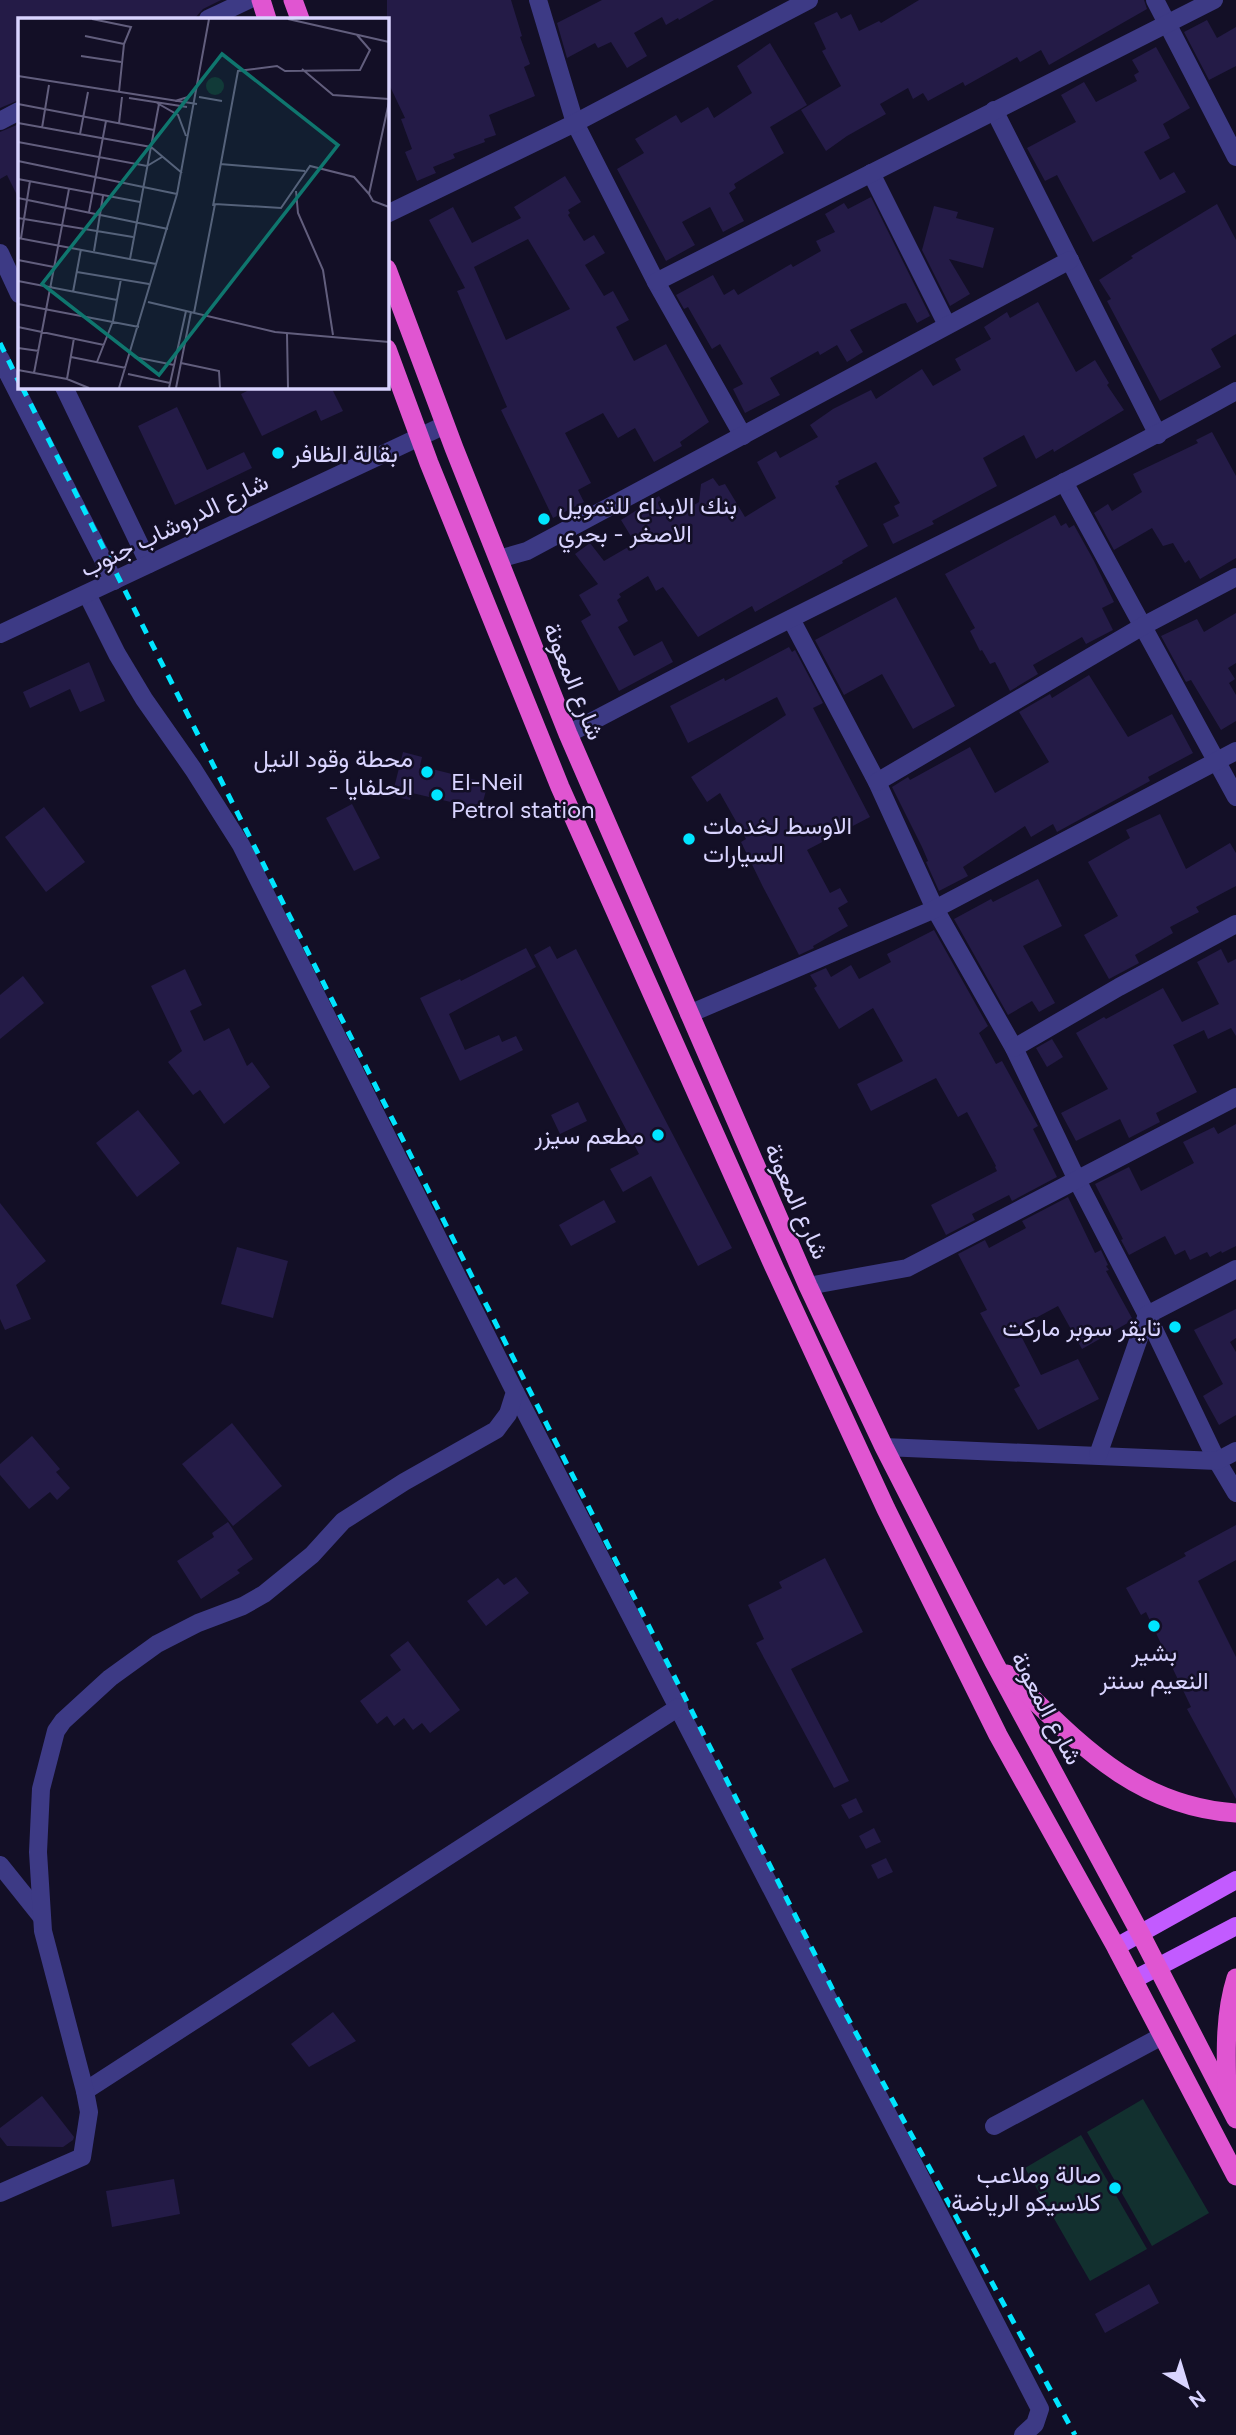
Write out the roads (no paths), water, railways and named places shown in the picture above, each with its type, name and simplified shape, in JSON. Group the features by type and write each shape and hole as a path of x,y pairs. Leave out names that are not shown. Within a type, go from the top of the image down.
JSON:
{"highway":[{"path":"261,0 267,18"},
{"path":"293,0 300,18"},
{"name":"شارع المعونة","path":"388,272 445,425 568,734 808,1286 884,1447 994,1662 1140,1933 1232,2112"},
{"name":"شارع المعونة","path":"388,352 429,463 560,787 775,1269 886,1509 998,1735 1116,1947 1236,2176"},
{"path":"994,1662 1105,1765 1156,1795 1210,1811 1236,1813"},
{"path":"1232,2112 1227,2026 1230,1996 1236,1978"}],"main road":[{"path":"1116,1947 1236,1880"},
{"path":"1133,1980 1236,1926"}],"street":[{"path":"210,18 248,0"},
{"path":"538,0 575,123 656,282 743,436"},
{"path":"388,214 575,123 809,0"},
{"path":"1156,0 1236,157"},
{"path":"656,282 1214,0"},
{"path":"993,110 1158,435"},
{"path":"0,121 18,112"},
{"path":"871,173 947,325"},
{"path":"0,254 18,291"},
{"path":"499,559 527,551 1070,260"},
{"path":"0,358 114,581"},
{"path":"64,388 149,564"},
{"path":"568,734 1158,435 1236,391"},
{"name":"شارع الدروشاب جنوب","path":"0,634 445,425"},
{"path":"1064,482 1236,797"},
{"path":"877,782 1143,626 1236,576"},
{"path":"87,594 117,654 144,699 241,845 515,1392 1040,2409 1035,2424 1023,2435"},
{"path":"791,619 877,782 935,909 1014,1048 1217,1461 1236,1493"},
{"path":"689,1014 935,909 1236,751"},
{"path":"1014,1048 1236,924"},
{"path":"808,1286 908,1268 1236,1097"},
{"path":"1098,1455 1147,1315 1236,1269"},
{"path":"0,2193 82,2157 89,2112 41,1916 38,1852 41,1789 56,1731 63,1721 110,1678 157,1644 264,1594 312,1555 343,1521 404,1482 496,1430 508,1414 515,1392"},
{"path":"884,1447 1217,1461 1236,1451"},
{"path":"85,2091 679,1707"},
{"path":"0,1865 41,1916"},
{"path":"994,2126 1162,2036"}],"railway":[{"path":"0,343 18,380"},
{"path":"23,388 838,2000 1075,2435"}],"place":[{"name":"بقالة الظافر","path":"278,453"},
{"name":"بنك الابداع للتمويل الاصغر - بحري","path":"544,519"},
{"name":"محطة وقود النيل - الحلفايا","path":"427,772"},
{"name":"El-Neil Petrol station","path":"437,795"},
{"name":"الاوسط لخدمات السيارات","path":"689,839"},
{"name":"مطعم سيزر","path":"658,1135"},
{"name":"تايقر سوبر ماركت","path":"1175,1327"},
{"name":"بشير النعيم سنتر","path":"1154,1626"},
{"name":"صالة وملاعب كلاسيكو الرياضة","path":"1115,2188"}]}
